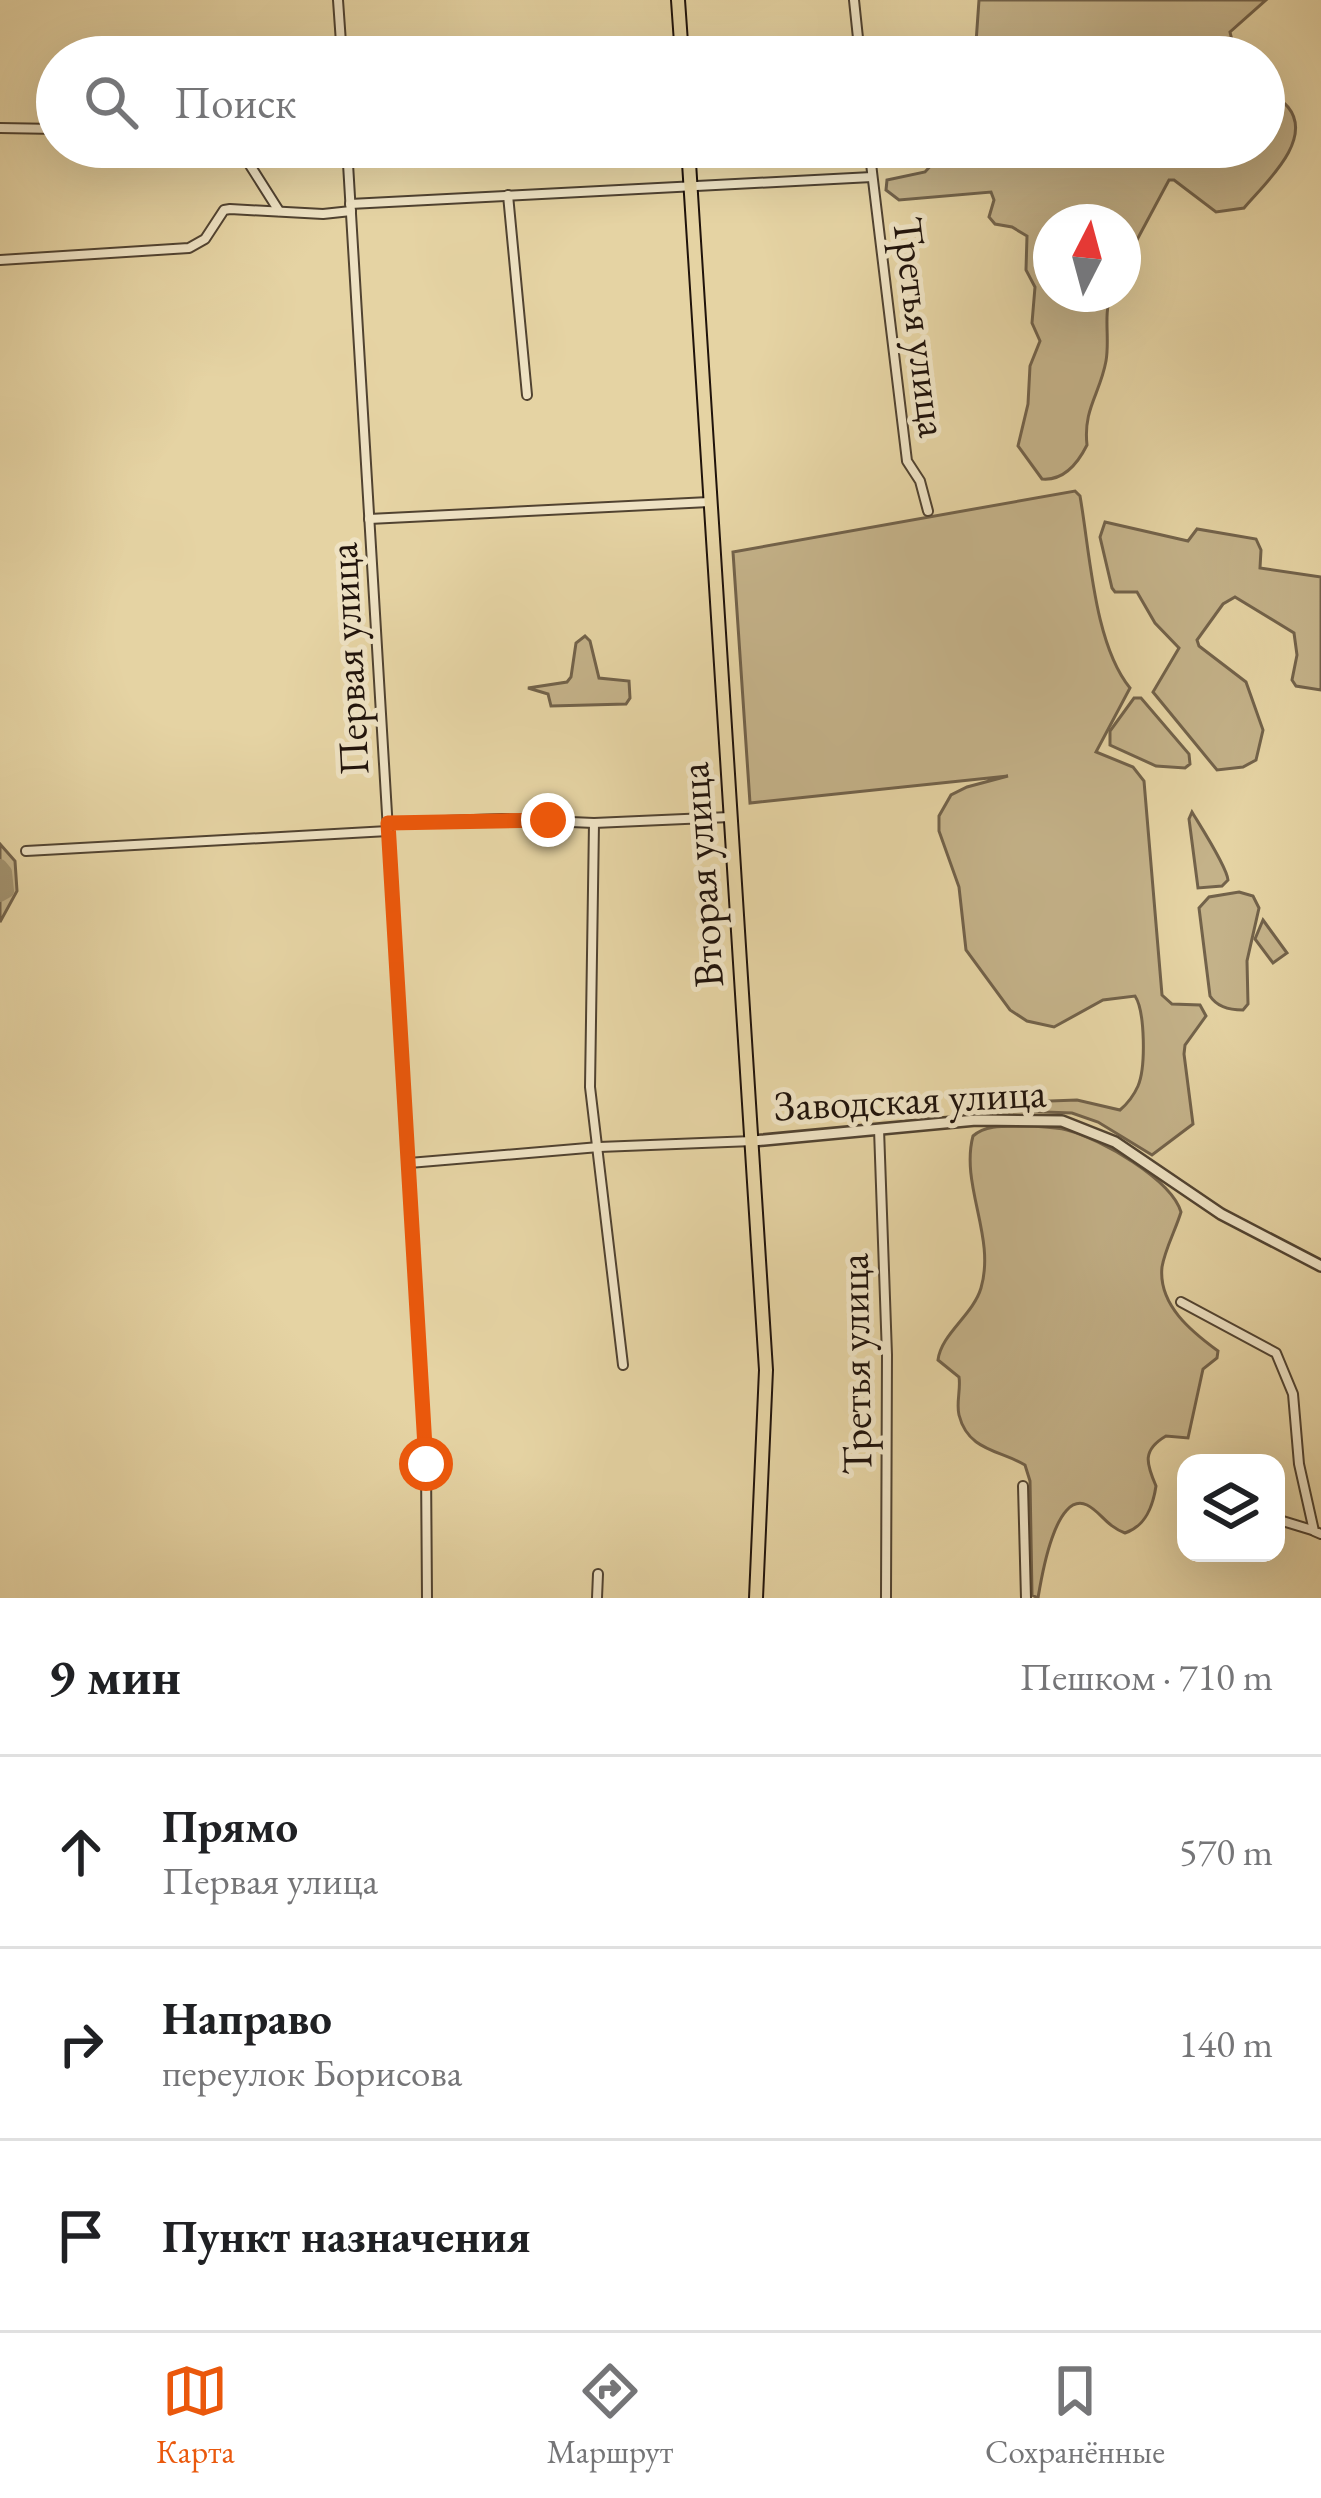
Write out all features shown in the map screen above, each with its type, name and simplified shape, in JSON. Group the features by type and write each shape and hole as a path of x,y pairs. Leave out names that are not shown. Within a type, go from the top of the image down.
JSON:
{"main road":[{"path":"678,0 681,36"},
{"name":"Вторая улица","path":"689,168 766,1370 756,1598"}],"street":[{"path":"338,0 341,36"},
{"path":"854,0 858,36"},
{"path":"0,128 36,129"},
{"path":"252,168 280,213"},
{"name":"Первая улица","path":"348,168 426,1464 427,1598"},
{"name":"Третья улица","path":"871,168 907,460 920,481 928,511"},
{"path":"0,260 189,248 205,239 224,210 280,213 508,195 872,177"},
{"path":"508,195 527,395"},
{"path":"369,519 711,502"},
{"path":"26,850 502,819 595,823 730,817"},
{"path":"595,823 590,1087 623,1365"},
{"name":"Заводская улица","path":"752,1141 1028,1119 1079,1126 1152,1166 1220,1214 1321,1266"},
{"name":"Третья улица","path":"878,1129 886,1355 886,1598"},
{"path":"409,1163 599,1147 752,1141"},
{"path":"1181,1302 1276,1354 1293,1394 1300,1464 1317,1532"},
{"path":"1023,1486 1026,1598"},
{"path":"1285,1523 1317,1532"},
{"path":"597,1598 598,1574"}],"shaded area":[{"path":"979,0 1266,0 1231,36 976,36"},
{"path":"1285,104 1295,120 1285,158"},
{"path":"929,168 1278,168 1244,208 1216,212 1169,180 1141,232 1141,204 1033,204 1033,283 1026,270 1027,236 989,217 994,200 991,192 899,200 886,190 887,180"},
{"path":"1033,311 1107,312 1106,361 1090,411 1087,445 1069,470 1042,479 1018,446 1028,404 1030,366 1040,341 1032,323"},
{"path":"1075,491 1080,496 1101,623 1130,688 1096,752 1133,767 1144,781 1162,995 1172,1004 1200,1005 1206,1016 1185,1045 1193,1124 1152,1155 1098,1122 1072,1113 965,1109 969,1104 1077,1100 1120,1110 1141,1077 1142,1026 1135,996 1103,1000 1054,1027 1027,1021 1010,1010 966,950 959,887 939,831 939,816 951,795 1008,776 750,803 733,552"},
{"path":"1105,522 1188,541 1197,529 1256,539 1260,568 1321,577 1321,690 1296,686 1292,680 1297,655 1294,633 1235,597 1223,604 1197,640 1246,682 1263,730 1256,760 1217,770 1153,692 1179,648 1155,623 1137,592 1112,588 1100,537"},
{"path":"585,636 599,678 629,681 626,704 551,706 548,694 528,688 567,682 576,643"},
{"path":"1134,698 1141,698 1189,754 1190,764 1185,768 1156,766 1110,745 1110,731"},
{"path":"1192,812 1227,874 1222,886 1198,888"},
{"path":"0,844 15,861 17,891 0,922"},
{"path":"1239,892 1253,896 1259,908 1247,961 1248,1004 1243,1010 1225,1007 1210,996 1199,908 1209,897"},
{"path":"1263,920 1287,953 1273,963 1255,939"},
{"path":"992,1127 1067,1130 1098,1142 1150,1174 1175,1199 1181,1212 1162,1267 1165,1293 1188,1326 1218,1351 1217,1358 1203,1369 1188,1438 1166,1436 1150,1452 1148,1464 1156,1486 1143,1520 1125,1533 1087,1505 1076,1504 1066,1511 1052,1539 1038,1598 1032,1595 1030,1481 1025,1465 970,1436 959,1415 959,1377 938,1360 945,1342 977,1298 984,1269 971,1173 973,1136"}],"waterway":[{"path":"0,866 7,891 0,895"}],"route":[{"path":"426,1464 388,823 548,820"}]}
